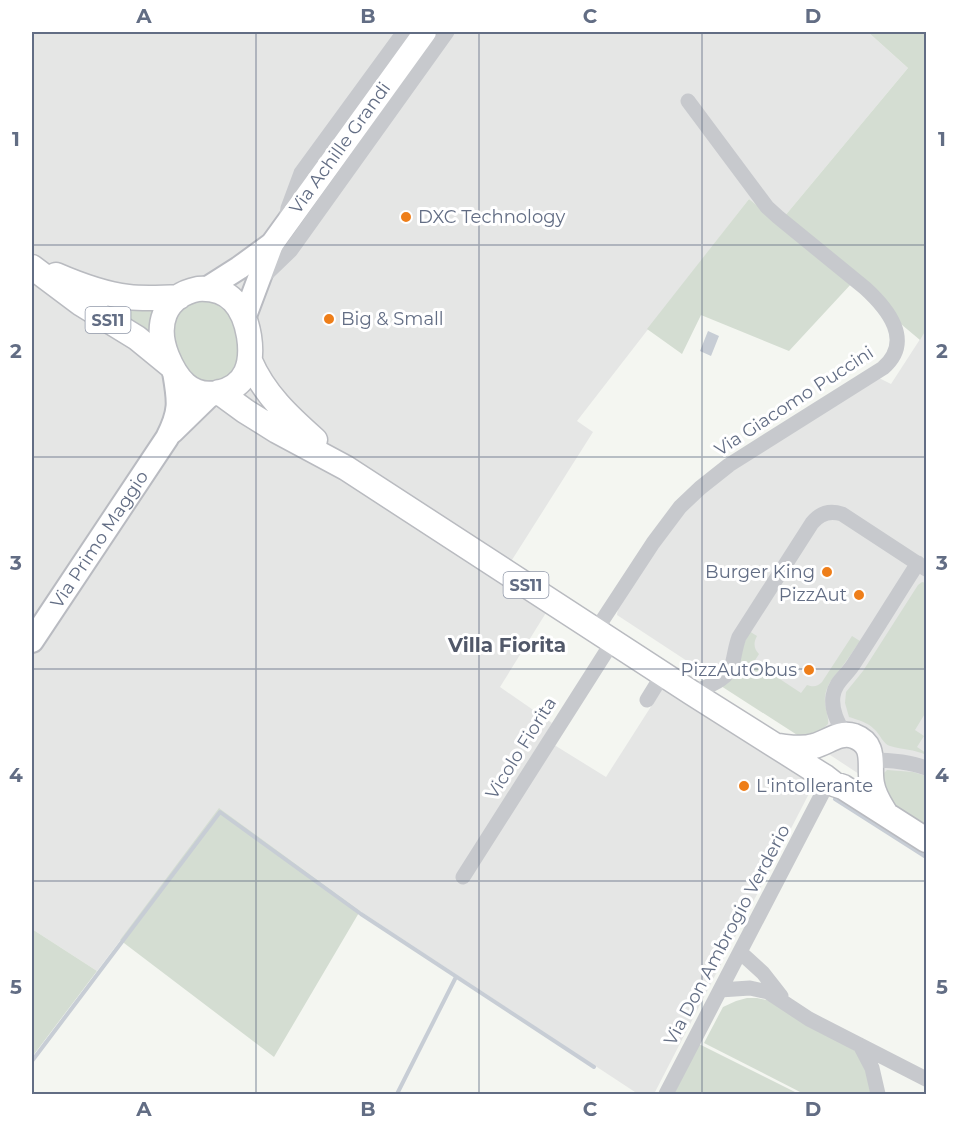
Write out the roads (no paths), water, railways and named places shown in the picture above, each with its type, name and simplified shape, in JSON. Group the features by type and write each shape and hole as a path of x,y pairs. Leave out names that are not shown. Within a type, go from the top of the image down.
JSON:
{"main road":[{"path":"245,316 272,244 425,32"},
{"path":"206,289 272,244"},
{"name":"SS11","path":"32,261 58,276 114,295 140,298 179,297 193,290 206,289"},
{"name":"SS11","path":"32,267 80,303 137,338 173,369 183,383 200,392 216,393 277,431 353,472 774,745 830,784 927,840"},
{"path":"206,289 219,291 229,296 245,316"},
{"path":"173,369 162,344 161,327 166,311 179,297"},
{"name":"SS11","path":"245,316 251,348 250,361 264,387 284,412 353,472"},
{"path":"216,393 230,388 239,381 250,361"},
{"name":"Via Primo Maggio","path":"32,641 167,438 174,424 178,407 173,369"},
{"name":"Via Primo Maggio","path":"167,438 182,421 216,393"},
{"name":"SS11","path":"774,745 807,748 839,737 854,736 863,742 870,752 873,791 888,816"},
{"path":"839,737 824,747 820,754 820,768 830,784 849,787 859,783 864,779 871,764"}],"street":[{"path":"286,225 288,208 301,173 404,32"},
{"name":"Via Achille Grandi","path":"258,281 291,250 447,32"},
{"name":"Via Giacomo Puccini","path":"604,636 653,543 680,507 729,465 883,368 892,358 898,343 894,324 880,303 767,207 688,101"},
{"path":"692,693 719,681 729,672 740,634 812,523 821,514 833,512 844,516 922,566 836,687 833,705 839,737"},
{"name":"Vicolo Fiorita","path":"463,877 604,636"},
{"path":"647,700 663,674"},
{"path":"871,764 883,760 927,768"},
{"name":"Via Don Ambrogio Verderio","path":"666,1095 830,784"},
{"path":"740,952 763,973 789,1005"},
{"path":"720,990 757,989 768,992 809,1019 927,1079"},
{"path":"860,1046 870,1061 878,1095"}],"waterway":[{"path":"835,799 926,857"},
{"path":"32,1061 220,812 361,914 594,1067"},
{"path":"397,1094 456,977"}],"place":[{"name":"DXC Technology","path":"406,217"},
{"name":"Big & Small","path":"329,319"},
{"name":"Burger King","path":"827,572"},
{"name":"PizzAut","path":"859,595"},
{"name":"PizzAutObus","path":"809,670"},
{"name":"L'intollerante","path":"744,786"}],"district":[{"name":"Villa Fiorita","path":"507,645"}]}
